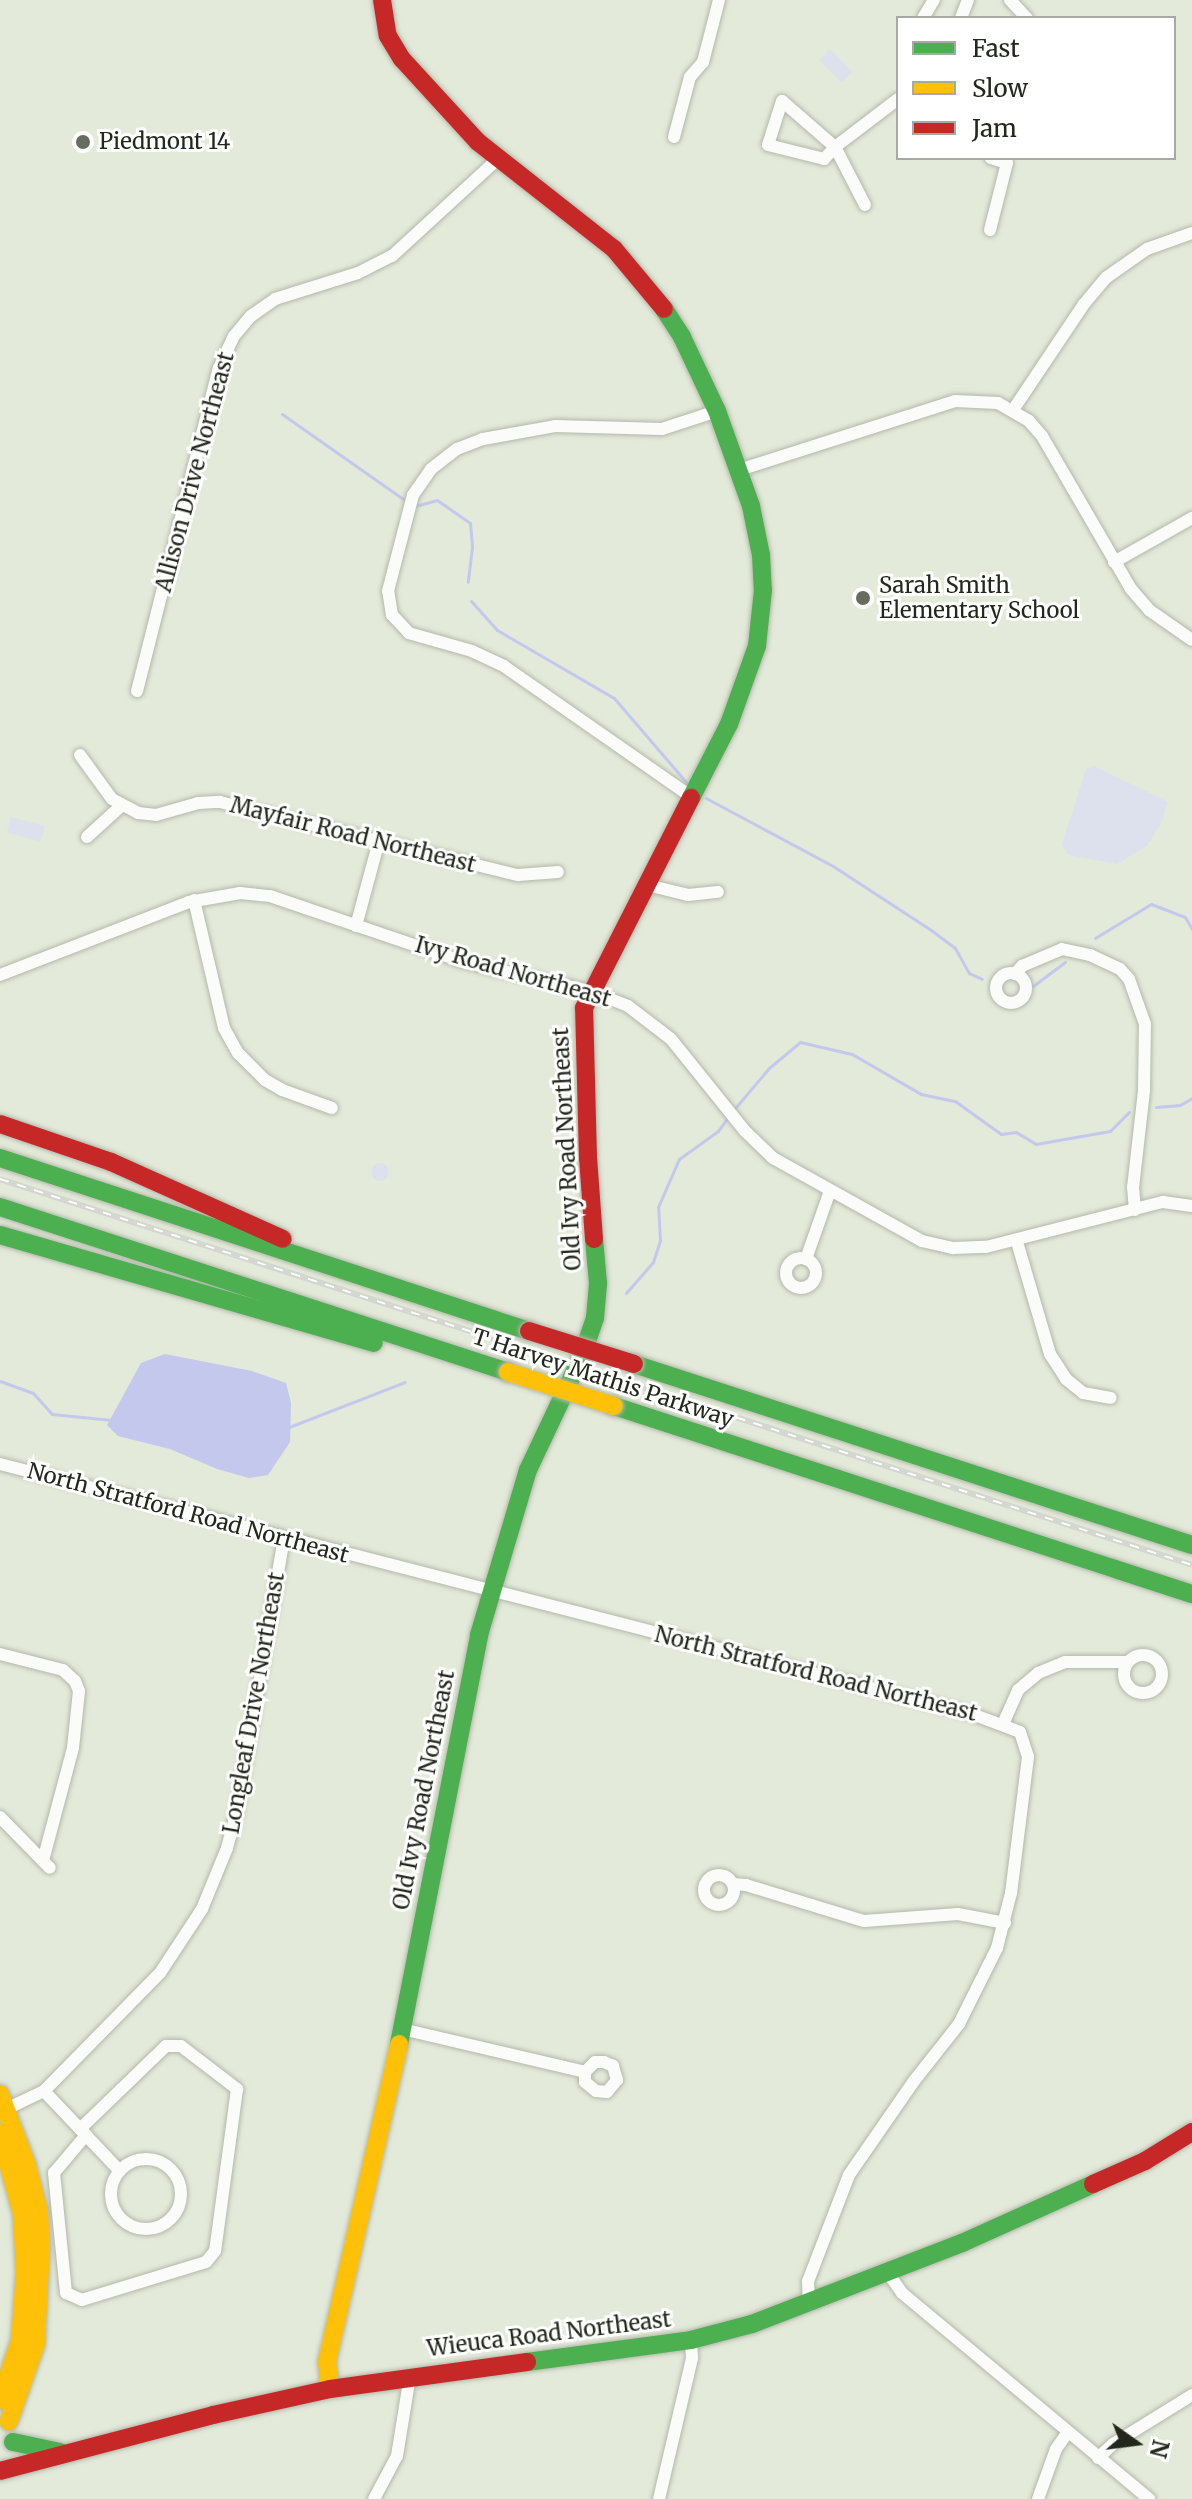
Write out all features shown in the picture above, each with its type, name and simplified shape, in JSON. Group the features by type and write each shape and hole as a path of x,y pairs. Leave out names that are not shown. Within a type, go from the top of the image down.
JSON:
{"main road":[{"name":"Old Ivy Road Northeast","path":"330,2389 327,2362 402,2029 491,1591 528,1470 582,1356 595,1318 598,1283 583,1024 590,991 693,798 735,710 751,667 761,624 761,555 739,470 717,411 682,337 637,274 588,226 498,159 460,125 402,59 388,36 382,0"},
{"path":"0,1124 79,1150 186,1193 274,1234 333,1267"},
{"name":"T Harvey Mathis Parkway","path":"0,1158 1192,1545"},
{"name":"T Harvey Mathis Parkway","path":"0,1207 1192,1594"},
{"path":"0,1235 331,1332 508,1372"},
{"path":"2,2105 27,2165 39,2211 42,2272 36,2344 4,2417 14,2431 7,2451"},
{"name":"Wieuca Road Northeast","path":"0,2471 330,2389 691,2340 809,2304 888,2273 1145,2161 1192,2132"},
{"path":"0,2133 22,2214 25,2272 20,2341 0,2400"},
{"name":"Wieuca Road Northeast","path":"7,2451 35,2449 70,2452"},
{"name":"Wieuca Road Northeast","path":"7,2451 48,2459"}],"street":[{"path":"674,137 690,77 703,62 719,0"},
{"path":"1010,0 1025,16"},
{"path":"865,205 835,147 782,101 768,145 824,159 835,147 896,101"},
{"name":"Allison Drive Northeast","path":"137,691 219,368 234,336 251,316 275,299 358,273 392,256 498,159"},
{"path":"990,230 1007,163 997,160"},
{"path":"1013,410 1084,304 1107,277 1147,249 1192,233"},
{"path":"739,470 955,401 984,400 1013,410 1042,436 1114,562 1149,610 1192,640"},
{"path":"693,798 504,666 472,651 409,633 392,615 388,591 413,495 431,469 457,449 483,439 555,426 662,429 717,411"},
{"path":"1114,562 1192,518"},
{"path":"80,755 105,792 121,806 87,837"},
{"name":"Mayfair Road Northeast","path":"121,806 156,815 198,803 220,802 518,875 558,872"},
{"path":"356,926 379,841"},
{"path":"647,885 688,895 718,892"},
{"name":"Ivy Road Northeast","path":"0,975 194,900 240,893 270,896 464,962 590,991 628,1006 659,1028 758,1145 830,1191 906,1233 936,1245 968,1249 1017,1242 1172,1201 1192,1206"},
{"path":"194,900 224,1028 238,1053 258,1074 282,1090 332,1108"},
{"path":"1015,974 1022,966 1062,949 1090,955 1120,969 1129,979 1145,1024 1144,1091 1133,1187 1135,1210"},
{"path":"806,1259 830,1191"},
{"path":"1017,1242 1050,1354 1066,1379 1083,1393 1111,1398"},
{"name":"North Stratford Road Northeast","path":"0,1464 1003,1724 1020,1732 1028,1757 1005,1923 974,1998 959,2024 914,2081 849,2175 808,2281 809,2304"},
{"name":"Longleaf Drive Northeast","path":"2,2105 44,2091 160,1973 190,1931 213,1886 237,1810 284,1538"},
{"path":"0,1654 63,1670 75,1681 79,1691 73,1748 47,1865 0,1817"},
{"path":"1003,1724 1018,1690 1038,1673 1065,1662 1128,1662"},
{"path":"733,1884 746,1885 864,1921 958,1914 1005,1923"},
{"path":"402,2029 585,2072"},
{"path":"166,2046 181,2046 237,2089 215,2251 206,2262 82,2300 66,2293 54,2173 83,2132 166,2046"},
{"path":"44,2091 120,2171"},
{"path":"145,2159 168,2167 180,2186 181,2198 173,2217 149,2229 129,2225 120,2218 111,2197 112,2185 120,2171 145,2159"},
{"path":"888,2273 902,2293 1149,2499"},
{"path":"659,2499 692,2358 691,2340"},
{"path":"374,2499 397,2456 410,2376"},
{"path":"1098,2458 1113,2444 1192,2395"},
{"path":"1038,2499 1056,2449 1067,2433"}],"shaded area":[{"path":"830,49 852,72 841,82 819,59"},
{"path":"1094,766 1168,802 1161,824 1147,846 1117,864 1068,855 1062,844 1086,769"},
{"path":"11,817 45,826 41,842 7,832"},
{"path":"380,1163 389,1172 380,1181 371,1172"}],"water":[{"path":"165,1354 252,1371 286,1383 291,1403 290,1442 268,1475 249,1478 217,1469 170,1449 118,1436 107,1425 141,1363"}],"waterway":[{"path":"282,414 403,499"},
{"path":"415,506 437,500 470,523 472,547 468,582"},
{"path":"471,601 497,630 614,698 686,782"},
{"path":"706,798 833,866 931,930 955,948 969,973 982,979"},
{"path":"1095,938 1151,904 1185,917 1192,929"},
{"path":"1033,986 1065,962"},
{"path":"736,1107 769,1068 800,1042 852,1054 921,1094 955,1101 1001,1134 1016,1132 1036,1144 1110,1131 1129,1112"},
{"path":"1156,1107 1180,1105 1192,1098"},
{"path":"626,1293 653,1262 660,1241 658,1207 679,1159 718,1131 726,1120"},
{"path":"0,1381 33,1393 52,1414 112,1420"},
{"path":"289,1427 405,1382"}],"railway":[{"path":"0,1179 1192,1565"}],"traffic: fast":[{"path":"664,309 682,337 717,411 751,506 761,555 763,590 757,646 729,724 691,798"},
{"path":"0,1158 529,1331"},
{"path":"0,1207 508,1372"},
{"path":"0,1235 374,1343"},
{"path":"399,2044 479,1635 528,1470 582,1356 595,1318 598,1283 594,1239"},
{"path":"634,1364 1192,1545"},
{"path":"614,1406 1192,1594"},
{"path":"527,2362 691,2340 752,2324 962,2243 1093,2184"},
{"path":"13,2442 60,2452"}],"traffic: slow":[{"path":"508,1372 614,1406"},
{"path":"330,2389 327,2362 399,2044"},
{"path":"0,2094 27,2165 39,2211 41,2248 36,2344 9,2421"},
{"path":"0,2133 22,2214 25,2272 20,2341 0,2400"}],"traffic: jam":[{"path":"382,0 388,36 402,59 478,142 614,249 664,309"},
{"path":"594,1239 588,1158 584,1008 691,798"},
{"path":"0,1124 111,1162 283,1239"},
{"path":"529,1331 634,1364"},
{"path":"1093,2184 1145,2161 1192,2132"},
{"path":"0,2471 213,2415 330,2389 527,2362"}],"place":[{"name":"Piedmont 14","path":"83,142"},
{"name":"Sarah Smith Elementary School","path":"863,598"}]}
